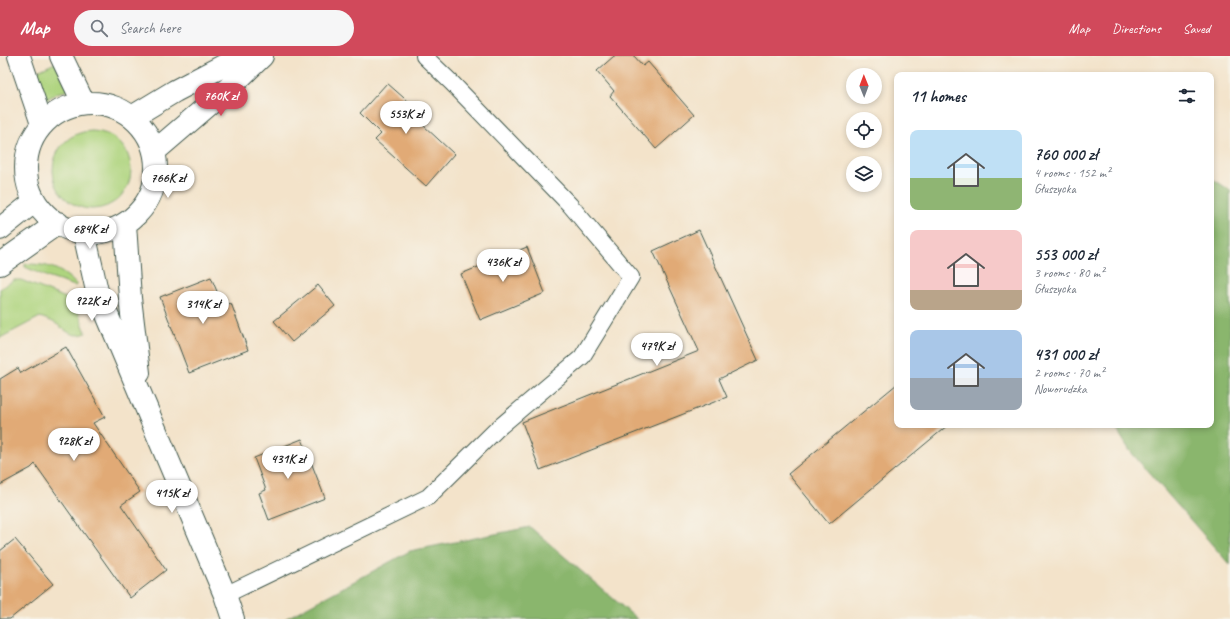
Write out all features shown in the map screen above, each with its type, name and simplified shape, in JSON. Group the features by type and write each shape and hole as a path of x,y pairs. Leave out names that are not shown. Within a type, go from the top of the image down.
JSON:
{"street":[{"path":"19,56 42,124"},
{"path":"61,56 84,102"},
{"path":"132,116 175,91 242,56"},
{"path":"155,152 232,85 262,56"},
{"path":"84,102 101,103 118,108 132,116 147,132 155,152 157,172 152,193 141,211 125,224 106,232 84,233 65,228 47,217 34,201 27,182 26,161 31,141 42,124 54,114 68,106 84,102"},
{"path":"0,229 34,201"},
{"path":"0,264 58,223"},
{"path":"125,224 130,298 142,398"},
{"path":"84,233 97,291 225,595 233,619"}],"lane":[{"path":"225,595 428,497 496,430 582,357 631,277 570,205 424,56"}],"green space":[{"path":"55,63 69,90 57,93 46,100 36,72"},
{"path":"92,131 107,134 120,142 128,155 131,170 128,185 120,198 107,206 92,209 77,206 64,198 56,185 53,170 56,155 64,142 77,134"},
{"path":"1214,180 1230,190 1230,565 1130,451 1116,428 1214,428"},
{"path":"25,264 54,268 71,279 77,285 75,286 50,278 25,267"},
{"path":"14,280 21,280 73,301 86,333 77,335 69,333 53,322 40,317 0,338 0,289"},
{"path":"530,527 637,619 285,619 410,551"}],"building":[{"path":"614,56 634,56 643,66 648,62 694,115 656,149 610,96 614,91 597,71"},
{"path":"387,83 421,113 418,116 425,123 423,125 454,154 426,186 375,140 381,134 360,113"},
{"path":"699,230 758,360 719,379 727,397 540,470 522,422 699,351 653,251"},
{"path":"527,247 545,293 480,320 461,274"},
{"path":"211,277 223,306 231,303 248,350 189,373 160,297"},
{"path":"318,285 335,306 292,342 274,321"},
{"path":"66,347 105,417 93,423 140,492 121,505 166,570 130,598 35,464 31,468 0,485 0,379 18,368 21,373"},
{"path":"894,386 894,428 944,428 829,524 788,474"},
{"path":"302,439 325,498 269,520 259,493 266,490 254,458"},
{"path":"15,539 53,584 10,619 0,619 0,551"}]}
